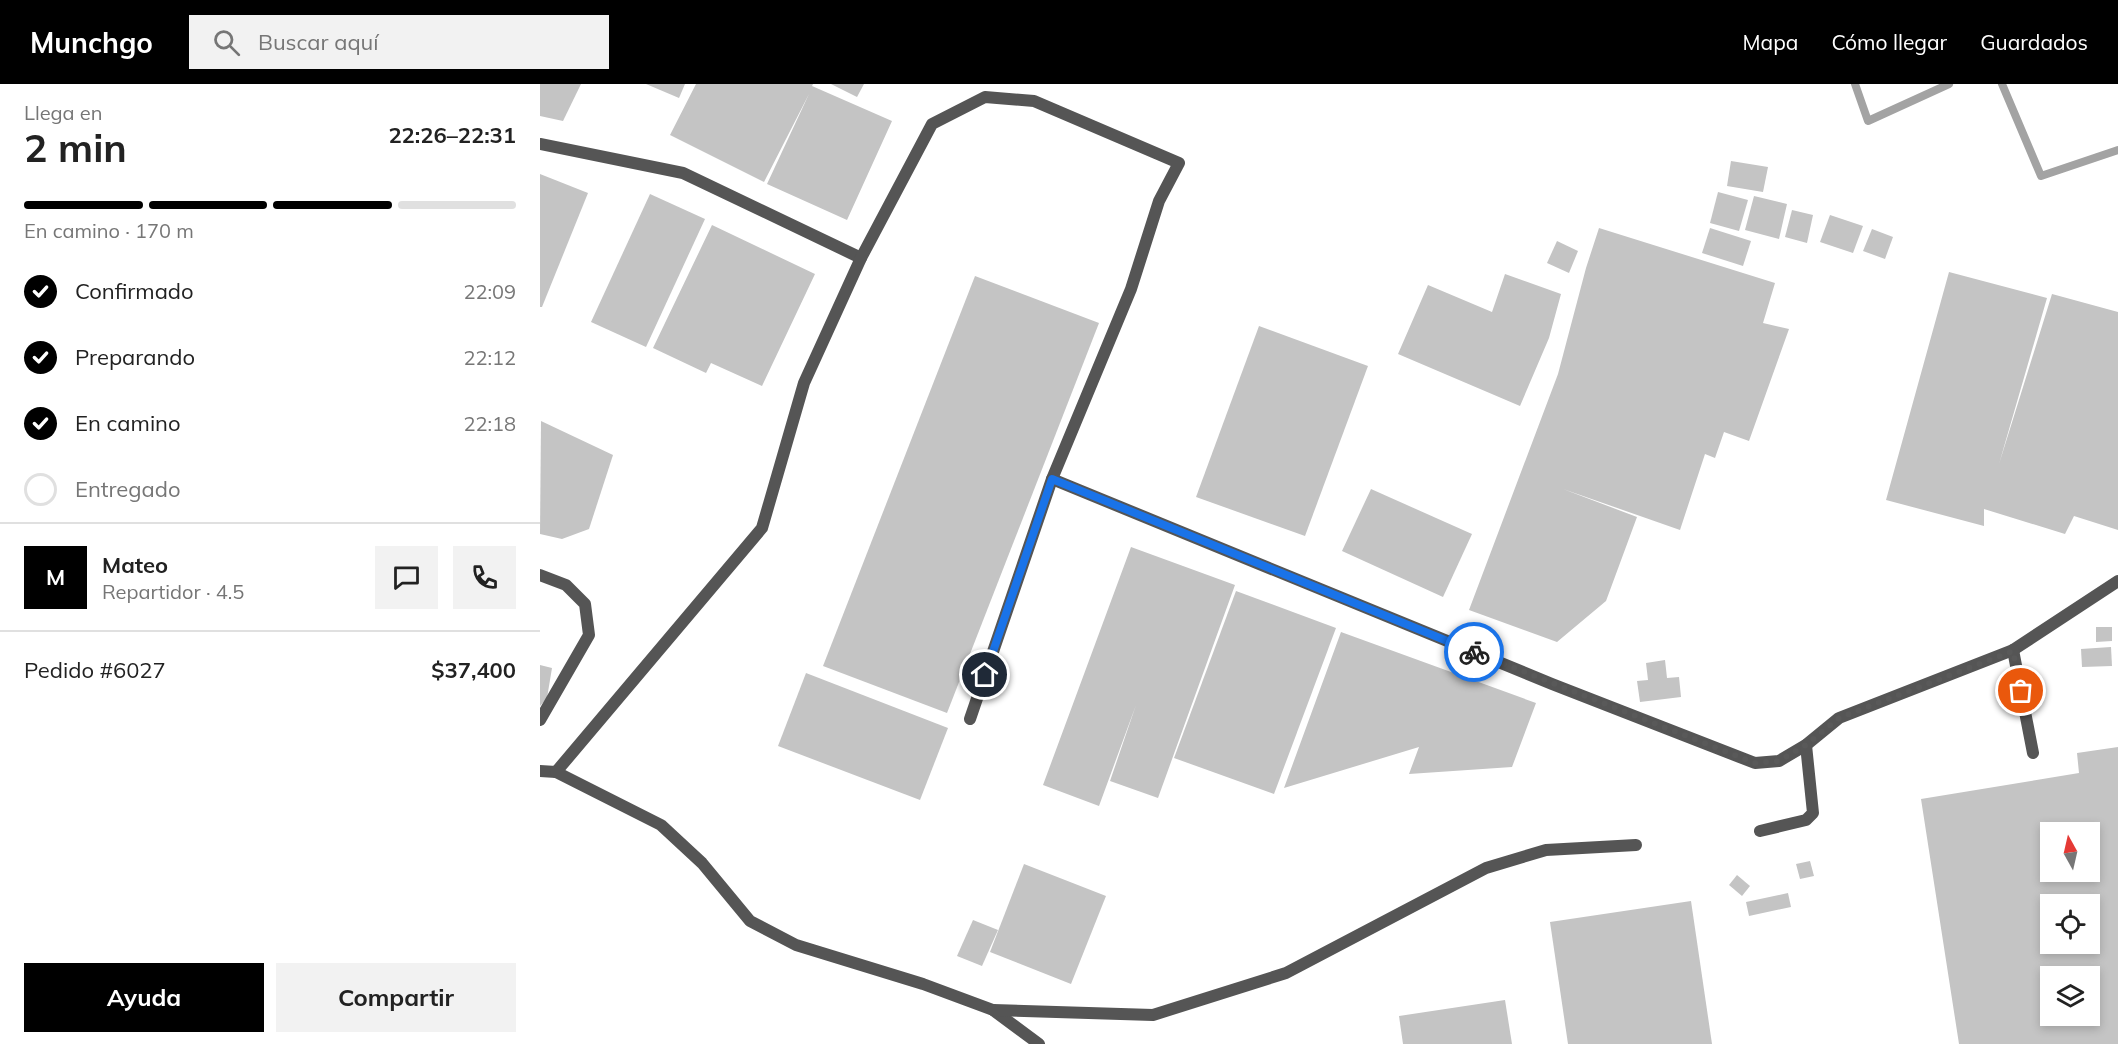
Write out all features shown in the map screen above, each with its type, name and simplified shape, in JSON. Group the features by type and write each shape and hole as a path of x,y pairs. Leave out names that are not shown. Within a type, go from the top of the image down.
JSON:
{"lane":[{"path":"556,772 762,528 804,383 861,258 932,124 985,97 1034,101 1179,162 1159,201 1131,289 1052,479 970,719"},
{"path":"540,144 683,173 861,258"},
{"path":"1052,479 1541,680 1755,763 1779,761 1806,745 1839,718 2013,651 2118,581"},
{"path":"540,575 566,585 585,604 590,635 540,720"},
{"path":"2013,651 2033,753"},
{"path":"1760,831 1806,820 1813,813 1806,745"},
{"path":"540,771 556,772 662,825 702,863 750,921 796,945 923,984 993,1010 1039,1044"},
{"path":"993,1010 1153,1015 1286,973 1486,868 1546,850 1636,845"}],"building":[{"path":"540,84 581,84 563,121 540,116"},
{"path":"646,84 685,84 679,98"},
{"path":"696,84 813,84 812,86 892,121 847,220 767,184 809,94 764,182 670,135"},
{"path":"831,84 864,84 857,97"},
{"path":"1731,161 1768,167 1763,192 1727,186"},
{"path":"540,174 588,193 542,307 540,307"},
{"path":"1718,192 1748,200 1739,231 1710,223"},
{"path":"650,194 705,219 646,347 591,322"},
{"path":"1754,196 1787,204 1779,239 1745,230"},
{"path":"1792,210 1813,215 1807,243 1785,237"},
{"path":"1830,215 1863,226 1853,253 1820,242"},
{"path":"712,225 815,274 762,386 711,363 706,373 653,348"},
{"path":"1599,228 1775,283 1763,323 1789,329 1749,441 1724,432 1715,458 1705,454 1680,530 1563,489 1637,517 1606,601 1557,642 1469,610 1558,374"},
{"path":"1710,228 1751,241 1743,266 1702,253"},
{"path":"1872,229 1893,237 1885,259 1863,251"},
{"path":"1557,241 1578,251 1569,273 1547,263"},
{"path":"1949,272 2047,298 1999,464 2052,294 2118,312 2118,530 2074,516 2065,534 1984,509 1984,526 1886,500"},
{"path":"1505,274 1561,294 1549,338 1520,406 1398,354 1428,285 1492,312"},
{"path":"975,276 1099,323 947,713 823,666"},
{"path":"1259,326 1368,366 1305,536 1196,497"},
{"path":"541,421 613,455 589,529 562,539 540,534"},
{"path":"1371,489 1472,534 1443,597 1342,551"},
{"path":"1131,547 1235,585 1158,798 1110,781 1136,705 1099,806 1043,785"},
{"path":"1236,591 1336,628 1274,794 1174,758"},
{"path":"2096,627 2112,627 2112,641 2096,642"},
{"path":"1341,632 1536,703 1512,767 1409,774 1419,747 1284,788"},
{"path":"2111,647 2112,666 2082,667 2081,649"},
{"path":"1665,660 1667,678 1679,677 1681,697 1640,702 1637,681 1648,680 1646,663"},
{"path":"540,665 552,668 547,698 540,706"},
{"path":"806,673 948,728 920,800 778,746"},
{"path":"2118,747 2118,1044 1959,1044 1921,799 2079,773 2077,753"},
{"path":"1810,861 1814,876 1800,879 1796,864"},
{"path":"1024,864 1106,896 1071,984 990,952"},
{"path":"1737,875 1750,886 1742,896 1729,885"},
{"path":"1788,893 1791,907 1749,916 1746,902"},
{"path":"1691,901 1712,1044 1568,1044 1550,922"},
{"path":"973,920 998,930 982,966 957,956"},
{"path":"1505,1000 1512,1044 1403,1044 1399,1016"}],"waterway":[{"path":"1855,84 1868,121 1949,84"},
{"path":"2002,84 2041,176 2118,150"}],"way so far":[{"path":"1474,652 1755,763 1779,761 1806,745 1839,718 2013,651 2021,691"}],"route":[{"path":"985,675 1052,479 1474,652"}]}
